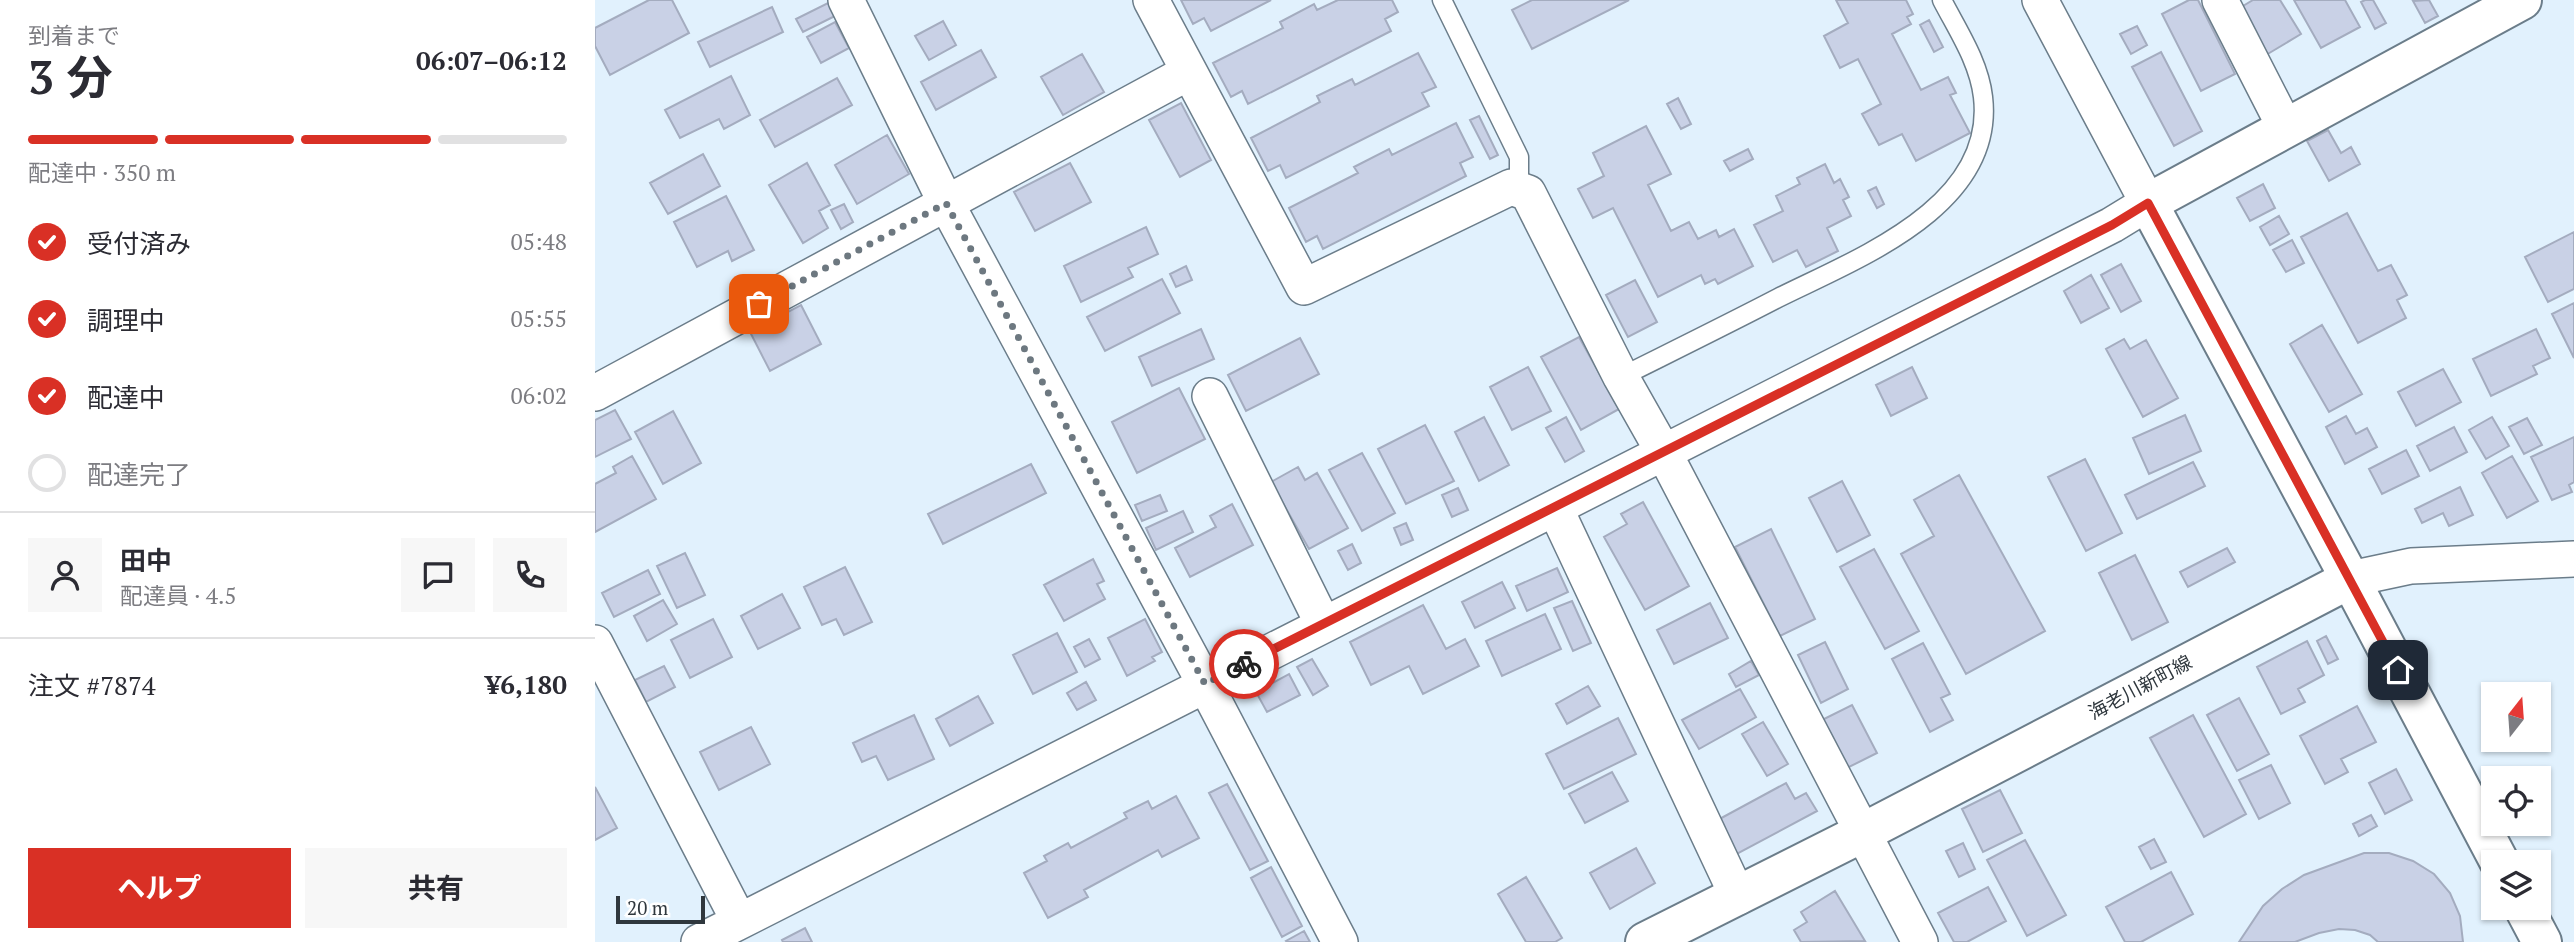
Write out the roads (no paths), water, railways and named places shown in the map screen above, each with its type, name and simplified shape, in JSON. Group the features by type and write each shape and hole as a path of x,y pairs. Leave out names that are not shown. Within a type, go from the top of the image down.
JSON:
{"main road":[{"path":"2493,850 2148,203 2286,129 2508,3"},
{"name":"海老川新町線","path":"1645,942 1738,897 2350,579"},
{"path":"2530,920 2542,942"}],"street":[{"path":"846,0 946,203 1205,684 1340,942"},
{"path":"1151,0 1304,287 1511,187 1528,193 1621,377 1664,453 1920,942"},
{"path":"699,942 2112,225 2148,203 2040,0"},
{"path":"2220,0 2286,129"},
{"path":"595,393 1189,72"},
{"path":"1210,396 1323,624"},
{"path":"1555,508 1738,897"},
{"path":"2350,579 2410,566 2574,559"},
{"path":"595,643 739,921"}],"lane":[{"path":"1442,0 1519,157 1519,190"},
{"path":"1621,377 1890,242 1929,213 1957,184 1975,157 1983,126 1984,99 1978,69 1942,0"}]}
